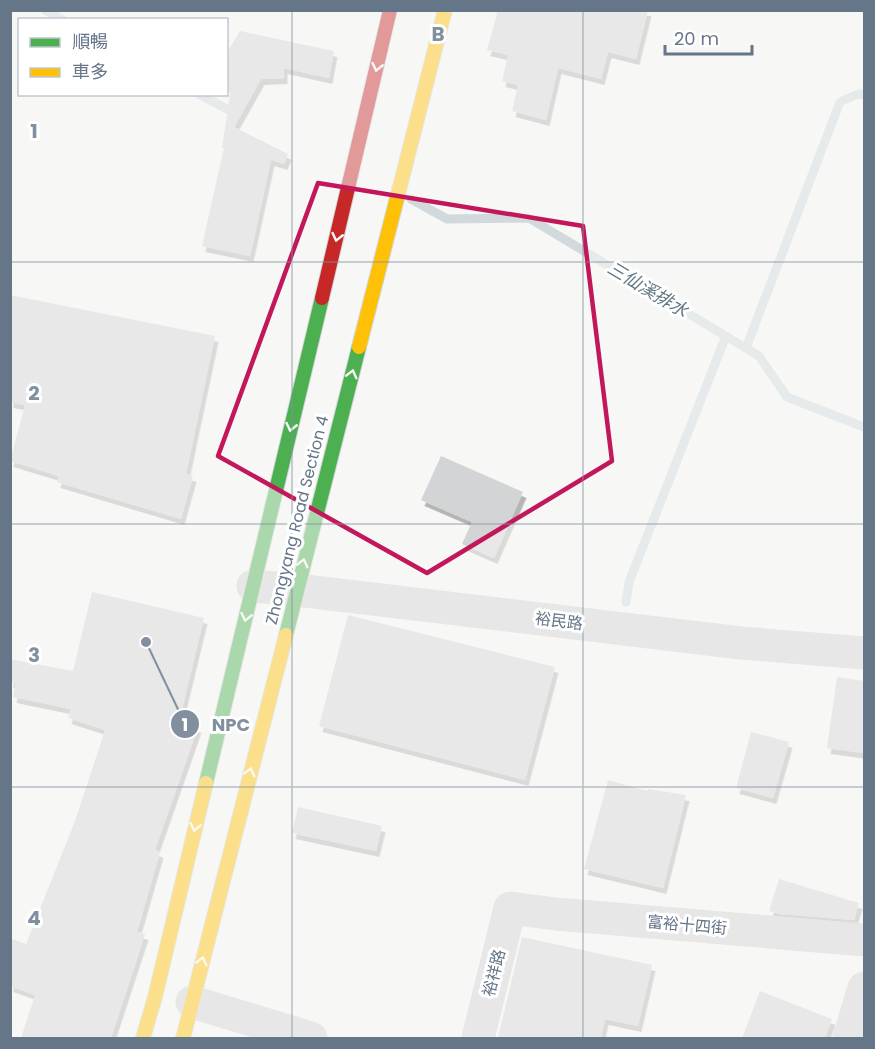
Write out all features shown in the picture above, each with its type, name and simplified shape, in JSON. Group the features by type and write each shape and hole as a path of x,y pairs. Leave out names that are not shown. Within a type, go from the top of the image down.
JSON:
{"street":[{"name":"Zhongyang Road Section 4","path":"143,1038 155,997 390,10"},
{"name":"Zhongyang Road Section 4","path":"183,1038 445,10"},
{"name":"裕民路","path":"253,586 741,643 864,653"},
{"name":"富裕十四街","path":"510,908 556,914 864,940"},
{"name":"裕祥路","path":"478,1038 510,908"},
{"path":"849,1038 864,988"},
{"path":"192,1002 311,1038"}],"highlighted area":[{"path":"318,183 583,226 612,461 427,573 218,456"}],"building":[{"path":"498,10 648,10 636,59 608,52 601,79 558,68 546,120 512,111 518,85 502,81 508,55 487,50"},
{"path":"240,31 334,51 329,78 284,68 284,78 261,79 234,127 288,154 284,164 271,160 250,256 202,246 224,148 222,148 231,88 228,87 228,51"},
{"path":"10,295 215,336 186,474 193,476 181,519 57,482 59,476 10,461 25,405 10,402"},
{"path":"441,456 523,492 494,558 462,544 472,522 421,500"},
{"path":"92,592 204,618 179,721 198,727 155,850 160,852 137,932 145,934 111,1038 21,1038 35,995 10,986 10,938 26,944 75,821 105,730 68,718 71,709 13,697 16,683 10,682 10,659 73,671"},
{"path":"348,615 555,667 525,780 319,726"},
{"path":"837,677 864,681 864,753 827,748"},
{"path":"751,732 789,742 773,798 736,788"},
{"path":"608,780 647,791 648,789 686,795 663,888 584,869"},
{"path":"298,807 382,826 376,851 292,833"},
{"path":"779,879 859,903 854,920 769,911"},
{"path":"522,937 652,965 638,1026 605,1019 601,1038 498,1038"},
{"path":"760,991 832,1019 825,1038 742,1038"}],"waterway":[{"name":"三仙溪排水","path":"45,10 59,18"},
{"path":"746,348 840,102 858,94 864,95"},
{"name":"三仙溪排水","path":"203,96 236,114"},
{"name":"三仙溪排水","path":"411,199 447,219 529,218 759,356 787,397 864,427"},
{"path":"626,602 629,582 726,336"}],"traffic: fast":[{"path":"206,783 322,298"},
{"path":"286,635 359,347"}],"traffic: slow":[{"path":"359,347 445,10"},
{"path":"183,1038 286,635"},
{"path":"143,1038 155,997 206,783"}],"traffic: jam":[{"path":"322,298 390,10"}],"place":[{"name":"NPC","path":"146,642"}]}
